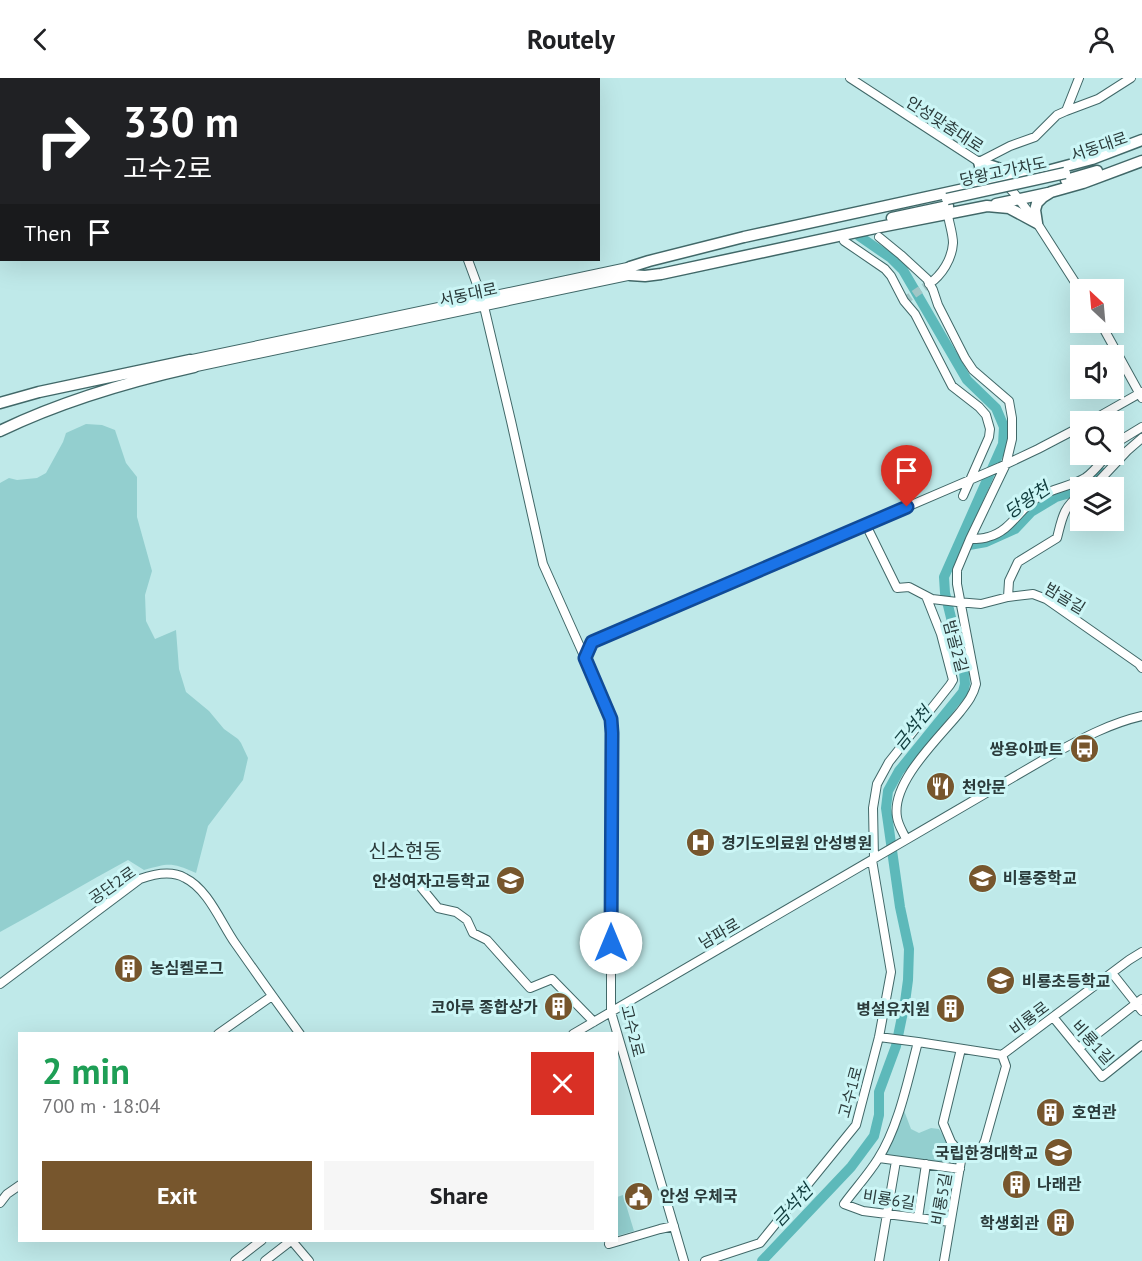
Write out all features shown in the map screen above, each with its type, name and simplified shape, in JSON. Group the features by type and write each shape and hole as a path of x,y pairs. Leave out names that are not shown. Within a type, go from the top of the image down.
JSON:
{"highway":[{"path":"630,271 649,261 744,237 1036,174 1092,159 1142,140"},
{"name":"서동대로","path":"1066,177 1142,146"},
{"name":"서동대로","path":"1066,177 1110,166 1142,154"},
{"path":"987,206 1016,196 1051,192 1083,183 1142,161"},
{"path":"964,189 979,177 980,162 1007,171 1036,174"},
{"name":"당왕고가차도","path":"948,206 1066,177"},
{"path":"1037,223 1035,210 1037,202 1051,192"},
{"path":"948,206 1009,208 1037,223"},
{"name":"서동대로","path":"630,271 948,206"},
{"name":"서동대로","path":"0,404 39,392 192,364"},
{"name":"서동대로","path":"0,431 70,401 192,364"}],"main road":[{"name":"서동대로","path":"192,364 630,271"}],"street":[{"name":"안성맞춤대로","path":"850,78 980,162 1003,181 1037,223 1073,279"},
{"path":"1066,111 1079,78"},
{"path":"980,162 1010,146 1035,137 1057,115 1098,99 1131,78"},
{"path":"929,284 938,278 950,258 953,242 948,206"},
{"path":"879,237 927,279 965,357 973,370 1009,401 1012,418 1012,439 1003,466 957,570 959,602 976,684 974,694 903,784 897,803 897,818 903,841 1089,735 1119,722 1142,716"},
{"path":"844,241 885,269 891,276 904,301 915,314 952,386 987,416 989,437 973,478 963,496"},
{"name":"고수2로","path":"466,261 483,302 543,564 611,719 611,1012 617,1032"},
{"path":"1106,333 1141,394 1109,411"},
{"path":"1124,438 1142,427"},
{"path":"585,658 592,642 1003,466 1070,432"},
{"path":"1103,477 1142,438"},
{"path":"968,543 998,534 1008,527 1035,498 1085,478 1097,465"},
{"path":"1008,597 1009,581 1018,562 1057,538 1064,512 1070,504"},
{"name":"밤골길","path":"866,525 897,588 909,587 929,597 981,603 1033,594 1046,599 1102,637 1142,668"},
{"name":"밤골2길","path":"875,858 873,808 877,784 889,762 953,680 929,597"},
{"name":"남파로","path":"576,1032 903,841"},
{"name":"고수1로","path":"705,1261 759,1243 856,1125 879,1037 891,972 875,858"},
{"name":"공단2로","path":"0,984 140,879 154,874 170,874 184,877 196,886 211,904 233,940 299,1032"},
{"path":"420,886 438,908 456,912 467,920 472,933 487,940 530,988 552,979 594,1022"},
{"name":"비룡로","path":"879,1037 1002,1055 1142,952"},
{"path":"1112,973 1139,1001 1142,1011"},
{"path":"221,1032 272,996"},
{"path":"1078,1048 1139,1001"},
{"name":"비룡1길","path":"1053,1017 1102,1077 1142,1045"},
{"name":"고수2로","path":"618,1036 684,1261"},
{"name":"비룡6길","path":"918,1042 899,1114 879,1158 844,1204 863,1211 950,1222"},
{"path":"961,1049 943,1123 951,1142 962,1155"},
{"name":"비룡5길","path":"944,1261 962,1155 965,1150 981,1149 985,1141 1006,1066 1002,1055"},
{"path":"879,1158 960,1169"},
{"path":"879,1261 896,1161"},
{"path":"918,1218 926,1164"},
{"path":"0,1203 7,1194 18,1186"},
{"path":"618,1241 674,1226"},
{"path":"235,1261 259,1242"},
{"path":"265,1261 291,1242"},
{"path":"293,1242 309,1261"},
{"path":"609,1244 616,1242"}],"shaded area":[{"path":"86,424 102,425 115,430 126,463 137,477 137,517 152,571 145,595 146,621 155,639 176,630 179,669 186,692 209,711 224,729 238,739 248,758 243,780 208,826 196,873 170,865 144,870 128,860 0,932 0,483 9,478 17,480 37,478 46,473 66,433"},
{"path":"903,1108 911,1129 919,1133 931,1128 939,1129 951,1151 949,1166 896,1164 882,1153"},
{"path":"623,1195 634,1231 618,1236 618,1197"}],"waterway":[{"name":"금석천","path":"762,1261 851,1167 874,1136 879,1115 879,1092 896,1046 908,980 909,949 900,907 886,808 888,791 899,771 963,692 964,671 945,593 944,577 1003,444 1004,427 996,408 967,380 903,270 891,258 859,236"},
{"name":"당왕천","path":"1098,477 1103,473"},
{"name":"당왕천","path":"958,547 986,542 1015,529 1031,512 1056,497 1070,493"}],"tunnel":[{"path":"904,301 929,284"}],"place":[{"name":"쌍용아파트","path":"1084,749"},
{"name":"천안문","path":"941,787"},
{"name":"경기도의료원 안성병원","path":"700,843"},
{"name":"비룡중학교","path":"982,878"},
{"name":"안성여자고등학교","path":"511,881"},
{"name":"농심켈로그","path":"129,968"},
{"name":"비룡초등학교","path":"1001,981"},
{"name":"코아루 종합상가","path":"559,1007"},
{"name":"병설유치원","path":"951,1009"},
{"name":"호연관","path":"1051,1112"},
{"name":"국립한경대학교","path":"1059,1153"},
{"name":"나래관","path":"1016,1184"},
{"name":"안성 우체국","path":"639,1196"},
{"name":"학생회관","path":"1060,1223"}],"district":[{"name":"신소현동","path":"405,851"}],"route":[{"path":"611,943 612,733 611,719 585,658 592,642 907,507"}]}
